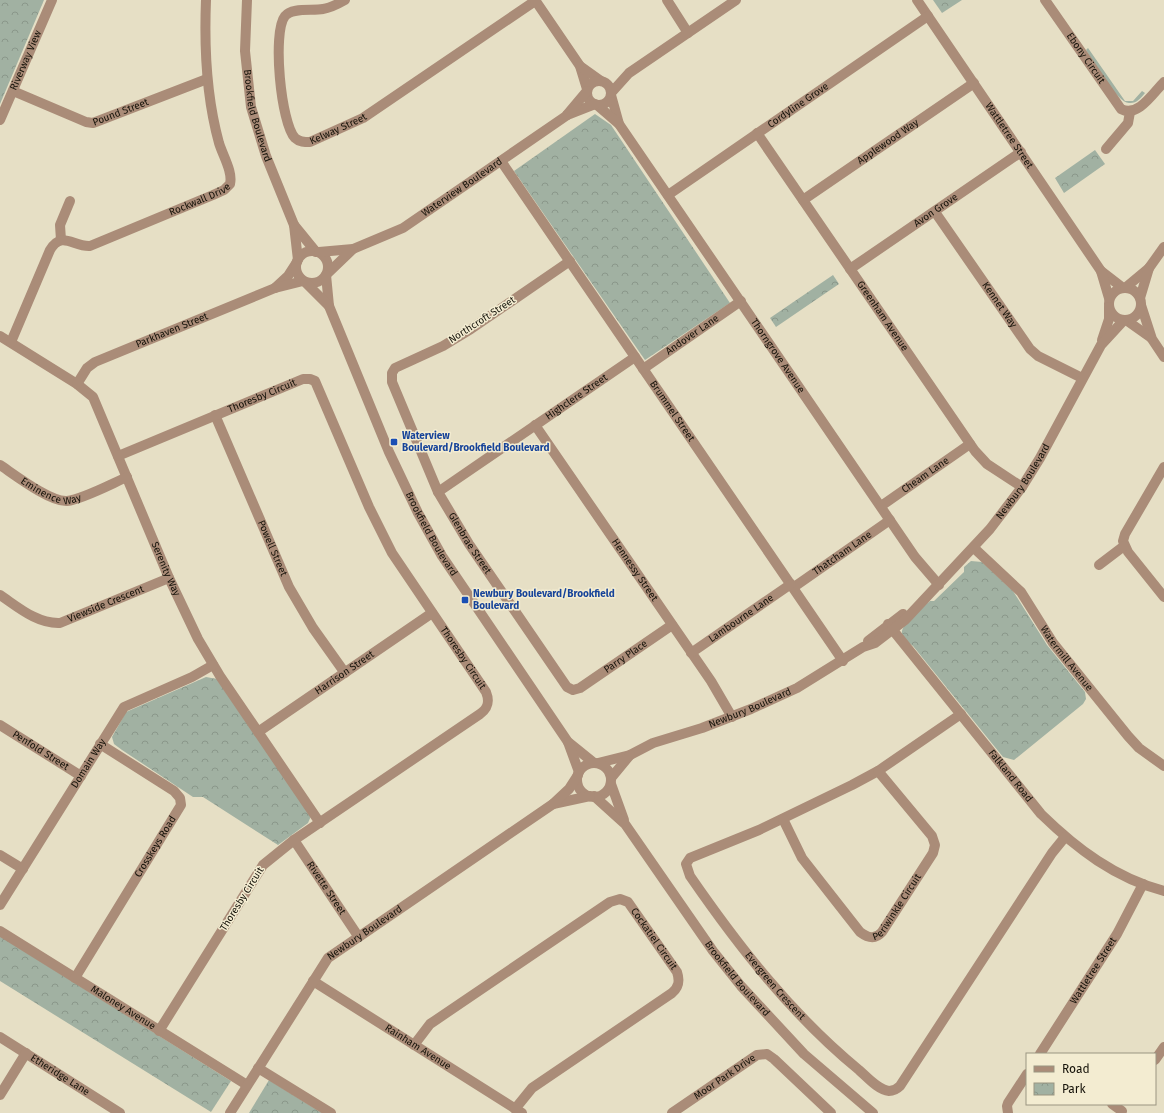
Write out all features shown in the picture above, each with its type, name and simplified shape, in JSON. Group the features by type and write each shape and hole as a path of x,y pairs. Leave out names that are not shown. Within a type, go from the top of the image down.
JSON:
{"street":[{"name":"Riverway View","path":"0,120 52,0"},
{"name":"Rockwall Drive","path":"61,240 82,246 90,246 228,187 230,176 214,124 207,79 205,56 206,0"},
{"name":"Brookfield Boulevard","path":"246,0 245,51 251,107 266,156 294,225 297,261"},
{"name":"Kelway Street","path":"345,0 338,5 322,10 292,12 287,14 282,22 278,58 282,94 292,133 300,141 310,142 363,118 535,1"},
{"path":"667,0 688,32"},
{"path":"535,1 580,66 590,100 596,104 605,104 611,94 629,73 736,0"},
{"name":"Wattletree Street","path":"917,0 1101,271 1124,288"},
{"name":"Ebony Circuit","path":"1045,0 1117,106 1130,112"},
{"name":"Cordyline Grove","path":"668,195 928,16"},
{"path":"580,66 609,86 611,94"},
{"path":"587,90 591,83 629,73"},
{"name":"Pound Street","path":"13,91 86,122 94,123 207,79"},
{"path":"1106,149 1128,123 1130,112 1137,109 1164,82"},
{"name":"Applewood Way","path":"803,200 974,83"},
{"name":"Waterview Boulevard","path":"566,116 587,90"},
{"name":"Thorngrove Avenue","path":"611,94 619,124"},
{"name":"Waterview Boulevard","path":"317,252 353,249 403,228 566,116 596,104"},
{"name":"Thorngrove Avenue","path":"596,104 619,124 915,557 939,585"},
{"name":"Greenham Avenue","path":"757,133 970,444 987,464 1022,487"},
{"name":"Avon Grove","path":"850,269 1021,152"},
{"name":"Brummel Street","path":"501,161 843,661"},
{"path":"11,342 50,250 61,240 60,225 70,201"},
{"name":"Kennet Way","path":"935,212 1030,349 1038,356 1082,378"},
{"name":"Brookfield Boulevard","path":"294,225 317,252"},
{"path":"1152,339 1125,320 1114,316 1109,303 1115,291 1124,288 1149,268 1164,247"},
{"name":"Waterview Boulevard","path":"327,274 353,249"},
{"path":"305,252 317,252 326,259 328,269 327,274 319,282 310,283 304,281 297,272 297,261 305,252"},
{"name":"Parkhaven Street","path":"275,288 288,276 297,261"},
{"name":"Northcroft Street","path":"392,372 395,368 443,346 471,329 570,261"},
{"path":"1125,320 1136,315 1141,302 1149,268"},
{"name":"Wattletree Street","path":"1101,271 1109,303"},
{"name":"Brookfield Boulevard","path":"327,274 329,306 388,452 418,513 442,556 568,742 579,774"},
{"name":"Brookfield Boulevard","path":"304,281 329,306"},
{"name":"Parkhaven Street","path":"77,384 87,368 95,362 275,288 304,281"},
{"path":"1124,288 1134,291 1141,302 1152,339 1164,357"},
{"name":"Andover Lane","path":"643,369 741,301"},
{"name":"Newbury Boulevard","path":"596,763 630,755 653,743 732,717 797,688 843,661 863,647 870,638 890,627 922,601 974,548 1022,487 1052,437 1082,378 1101,345 1109,318 1109,303"},
{"name":"Newbury Boulevard","path":"1101,345 1125,320"},
{"name":"Serenity Way","path":"0,336 77,384 93,397 185,614 214,665 320,823"},
{"name":"Highclere Street","path":"438,492 635,357"},
{"name":"Glenbrae Street","path":"392,372 392,382 438,492 469,544 567,687 573,690 580,688"},
{"name":"Thoresby Circuit","path":"118,456 303,379 310,379 314,382 377,524 392,553 486,692 489,700 487,708 294,840 263,865 159,1031"},
{"name":"Powell Street","path":"215,415 289,587 313,628 345,674"},
{"name":"Hennessy Street","path":"535,425 691,653 726,705 732,717"},
{"name":"Cheam Lane","path":"881,506 970,444"},
{"name":"Eminence Way","path":"0,465 47,494 60,500 71,500 127,477"},
{"path":"1164,467 1123,538 1124,546 1164,597"},
{"name":"Thatcham Lane","path":"792,585 890,520"},
{"path":"1099,565 1124,546"},
{"name":"Watermill Avenue","path":"974,548 1021,592 1053,643 1128,736 1139,748 1164,766"},
{"name":"Viewside Crescent","path":"0,595 39,620 51,624 60,623 169,578"},
{"name":"Lambourne Lane","path":"691,653 792,585"},
{"name":"Harrison Street","path":"258,732 345,674 432,613"},
{"name":"Parry Place","path":"580,688 672,625"},
{"name":"Falkland Road","path":"890,627 1041,814 1065,837 1100,863 1143,884 1164,890"},
{"name":"Domain Way","path":"0,905 124,707 133,701 192,677 214,665"},
{"name":"Evergreen Crescent","path":"961,714 878,770 783,819 694,855 688,861 687,870 736,941 776,990 853,1065 880,1087 889,1091 900,1086 1052,853 1065,837"},
{"name":"Penfold Street","path":"0,725 81,776"},
{"name":"Brookfield Boulevard","path":"568,742 596,763"},
{"name":"Crosskeys Road","path":"75,978 181,805 180,798 174,791 100,744"},
{"name":"Newbury Boulevard","path":"611,781 630,755"},
{"path":"596,763 607,769 611,781 605,793 592,796 582,790 578,781 579,774 588,764 596,763"},
{"name":"Periwinkle Circuit","path":"783,819 794,844 810,870 860,932 869,937 876,936 882,932 929,859 935,845 932,836 878,770"},
{"name":"Newbury Boulevard","path":"230,1113 328,958 358,936 553,804 569,789 579,774"},
{"name":"Brookfield Boulevard","path":"611,781 625,824"},
{"name":"Brookfield Boulevard","path":"592,796 625,824 713,951 741,986 804,1054 873,1113"},
{"name":"Newbury Boulevard","path":"553,804 592,796"},
{"name":"Rivette Street","path":"294,840 358,936"},
{"path":"0,855 23,869"},
{"name":"Wattletree Street","path":"1041,1053 1117,934 1143,884"},
{"name":"Cockatiel Circuit","path":"414,1045 430,1024 610,902 620,899 628,902 677,972 679,978 678,987 672,993 532,1088 519,1111"},
{"name":"Maloney Avenue","path":"0,931 247,1086"},
{"name":"Rainham Avenue","path":"313,981 519,1111"},
{"name":"Etheridge Lane","path":"0,1037 26,1053 108,1110 120,1113"},
{"path":"1156,1059 1164,1047"},
{"path":"0,1095 26,1053"},
{"name":"Moor Park Drive","path":"672,1113 757,1055 764,1054 774,1059 831,1113"},
{"path":"258,1068 331,1113"},
{"path":"1006,1112 1009,1101 1026,1076"}],"green space":[{"path":"0,0 44,0 0,104"},
{"path":"933,0 962,0 942,13"},
{"path":"1088,48 1125,101 1133,101 1142,91 1145,93 1142,97 1136,102 1129,103 1124,101 1118,96 1094,63 1086,50"},
{"path":"595,114 611,125 730,303 645,360 514,171"},
{"path":"1095,150 1105,164 1064,193 1055,178"},
{"path":"833,275 839,284 776,327 770,318"},
{"path":"971,561 982,562 1013,591 1047,645 1085,692 1086,699 1083,704 1014,760 1003,757 902,634 902,630 908,621 930,601 934,601 964,572 964,567"},
{"path":"206,677 217,679 311,816 308,823 278,845 203,797 193,797 114,744 112,737 126,712"},
{"path":"0,936 231,1081 211,1112 0,981"},
{"path":"269,1080 322,1113 249,1113"}],"place":[{"name":"Waterview Boulevard/Brookfield Boulevard","path":"394,442"},
{"name":"Newbury Boulevard/Brookfield Boulevard","path":"465,600"}]}
